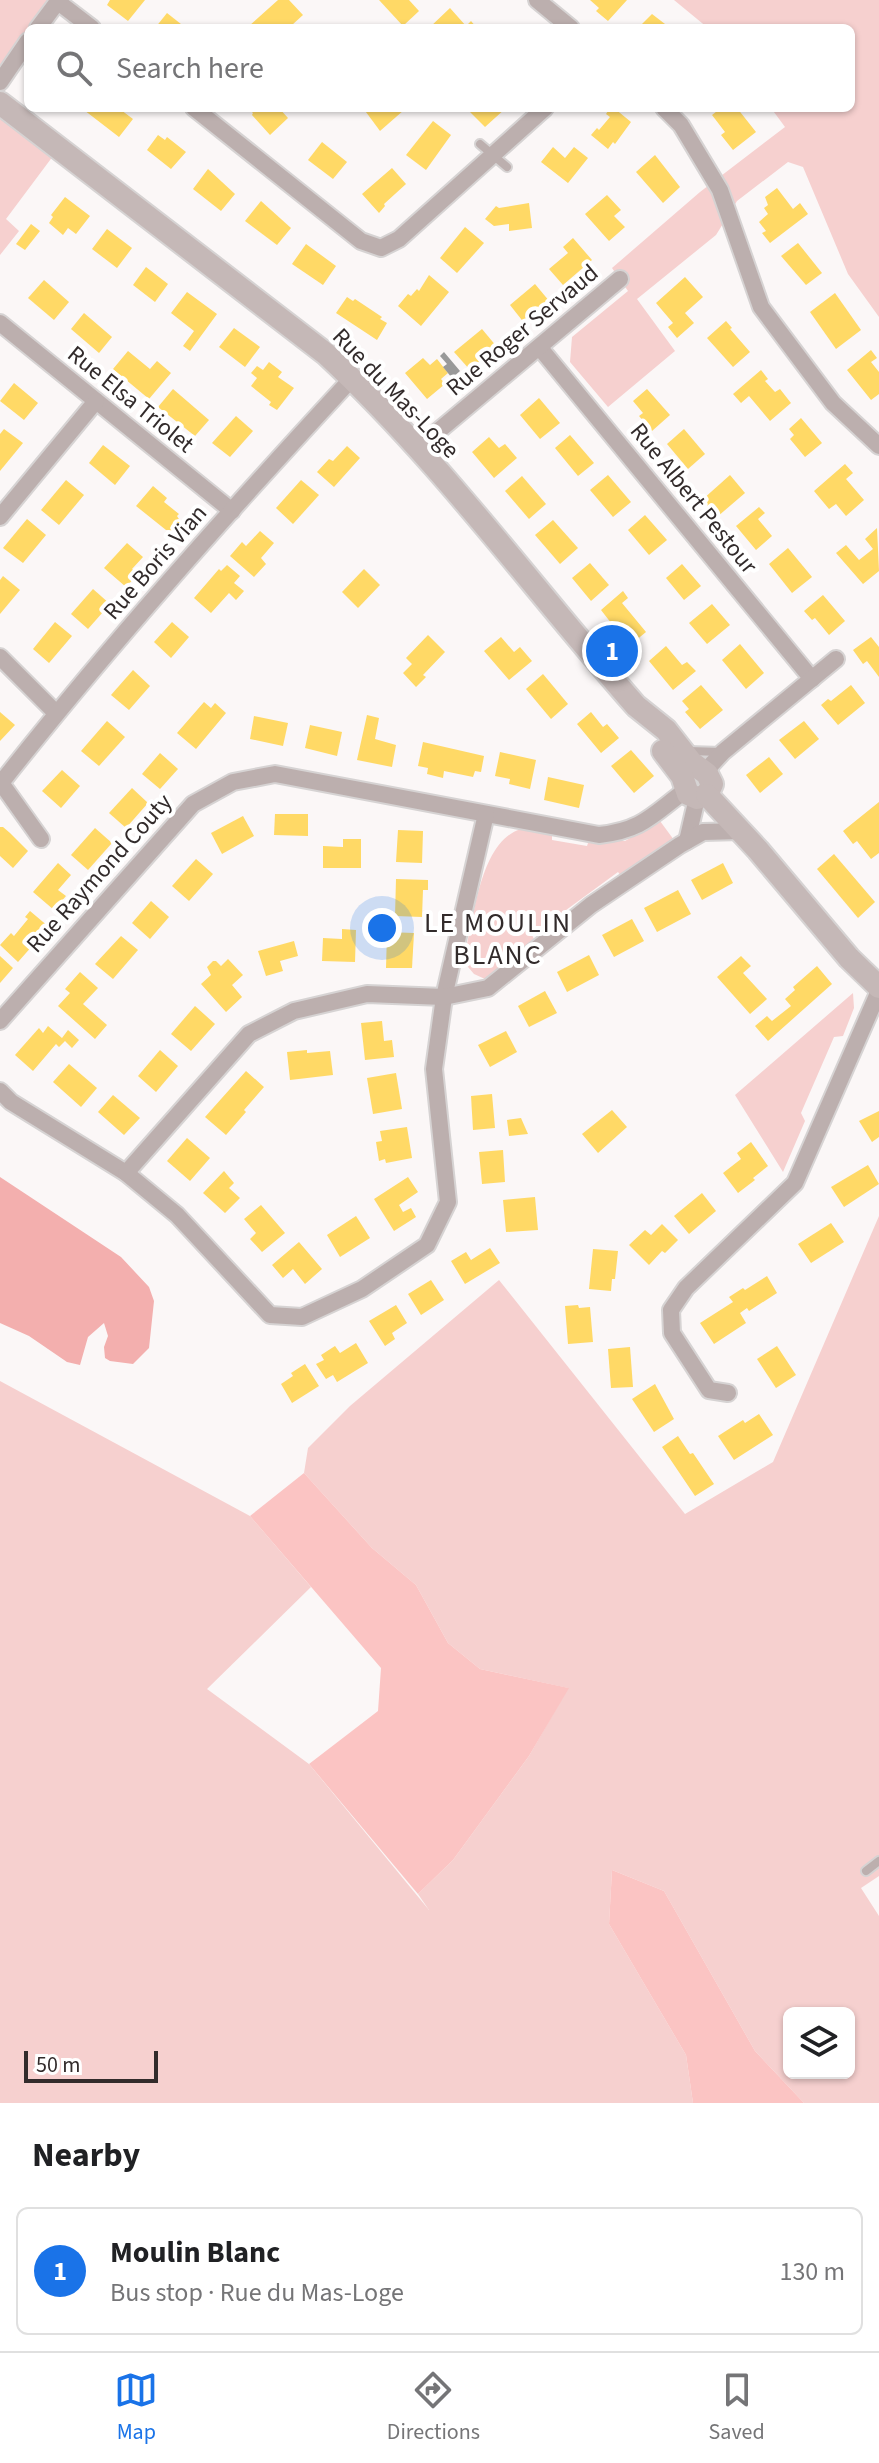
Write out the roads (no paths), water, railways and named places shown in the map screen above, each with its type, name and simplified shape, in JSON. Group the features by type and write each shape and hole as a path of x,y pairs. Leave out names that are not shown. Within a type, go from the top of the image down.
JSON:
{"main road":[{"name":"Rue du Mas-Loge","path":"0,103 326,354 354,380 418,448 636,706 677,769 697,785 741,831 879,989"},
{"name":"Rue du Mas-Loge","path":"636,706 666,730 682,751 697,785"}],"street":[{"path":"537,0 566,24"},
{"path":"41,24 59,1 87,24"},
{"path":"0,82 24,47"},
{"path":"199,112 361,241 381,248 399,239 541,112"},
{"path":"668,112 681,125 720,190 761,307 833,403 879,446"},
{"name":"Rue Roger Servaud","path":"418,448 620,279"},
{"name":"Rue Elsa Triolet","path":"0,323 232,511"},
{"name":"Rue Albert Pestour","path":"540,348 812,679"},
{"name":"Rue Boris Vian","path":"41,839 0,783 56,713 232,511 344,387 354,380"},
{"path":"0,517 96,401"},
{"path":"0,657 56,713"},
{"path":"687,841 697,785 711,765 836,659"},
{"name":"Rue Raymond Couty","path":"0,1021 193,804 233,782 275,774 599,835 636,828 697,785"},
{"path":"0,1091 11,1102 126,1173 177,1215 270,1315 302,1317 362,1289 427,1245 448,1202 434,1069 444,997 486,814"},
{"path":"126,1173 249,1034 294,1011 367,994 444,997 488,988 591,905 687,841 703,832 741,831"},
{"path":"728,1393 709,1390 672,1333 671,1310 686,1288 795,1183 879,989"}],"lane":[{"path":"480,144 507,167"},
{"path":"682,751 723,752"},
{"path":"866,1871 879,1861"}],"place":[{"name":"Moulin Blanc","path":"612,651"}],"district":[{"name":"LE MOULIN BLANC","path":"498,938"}]}
